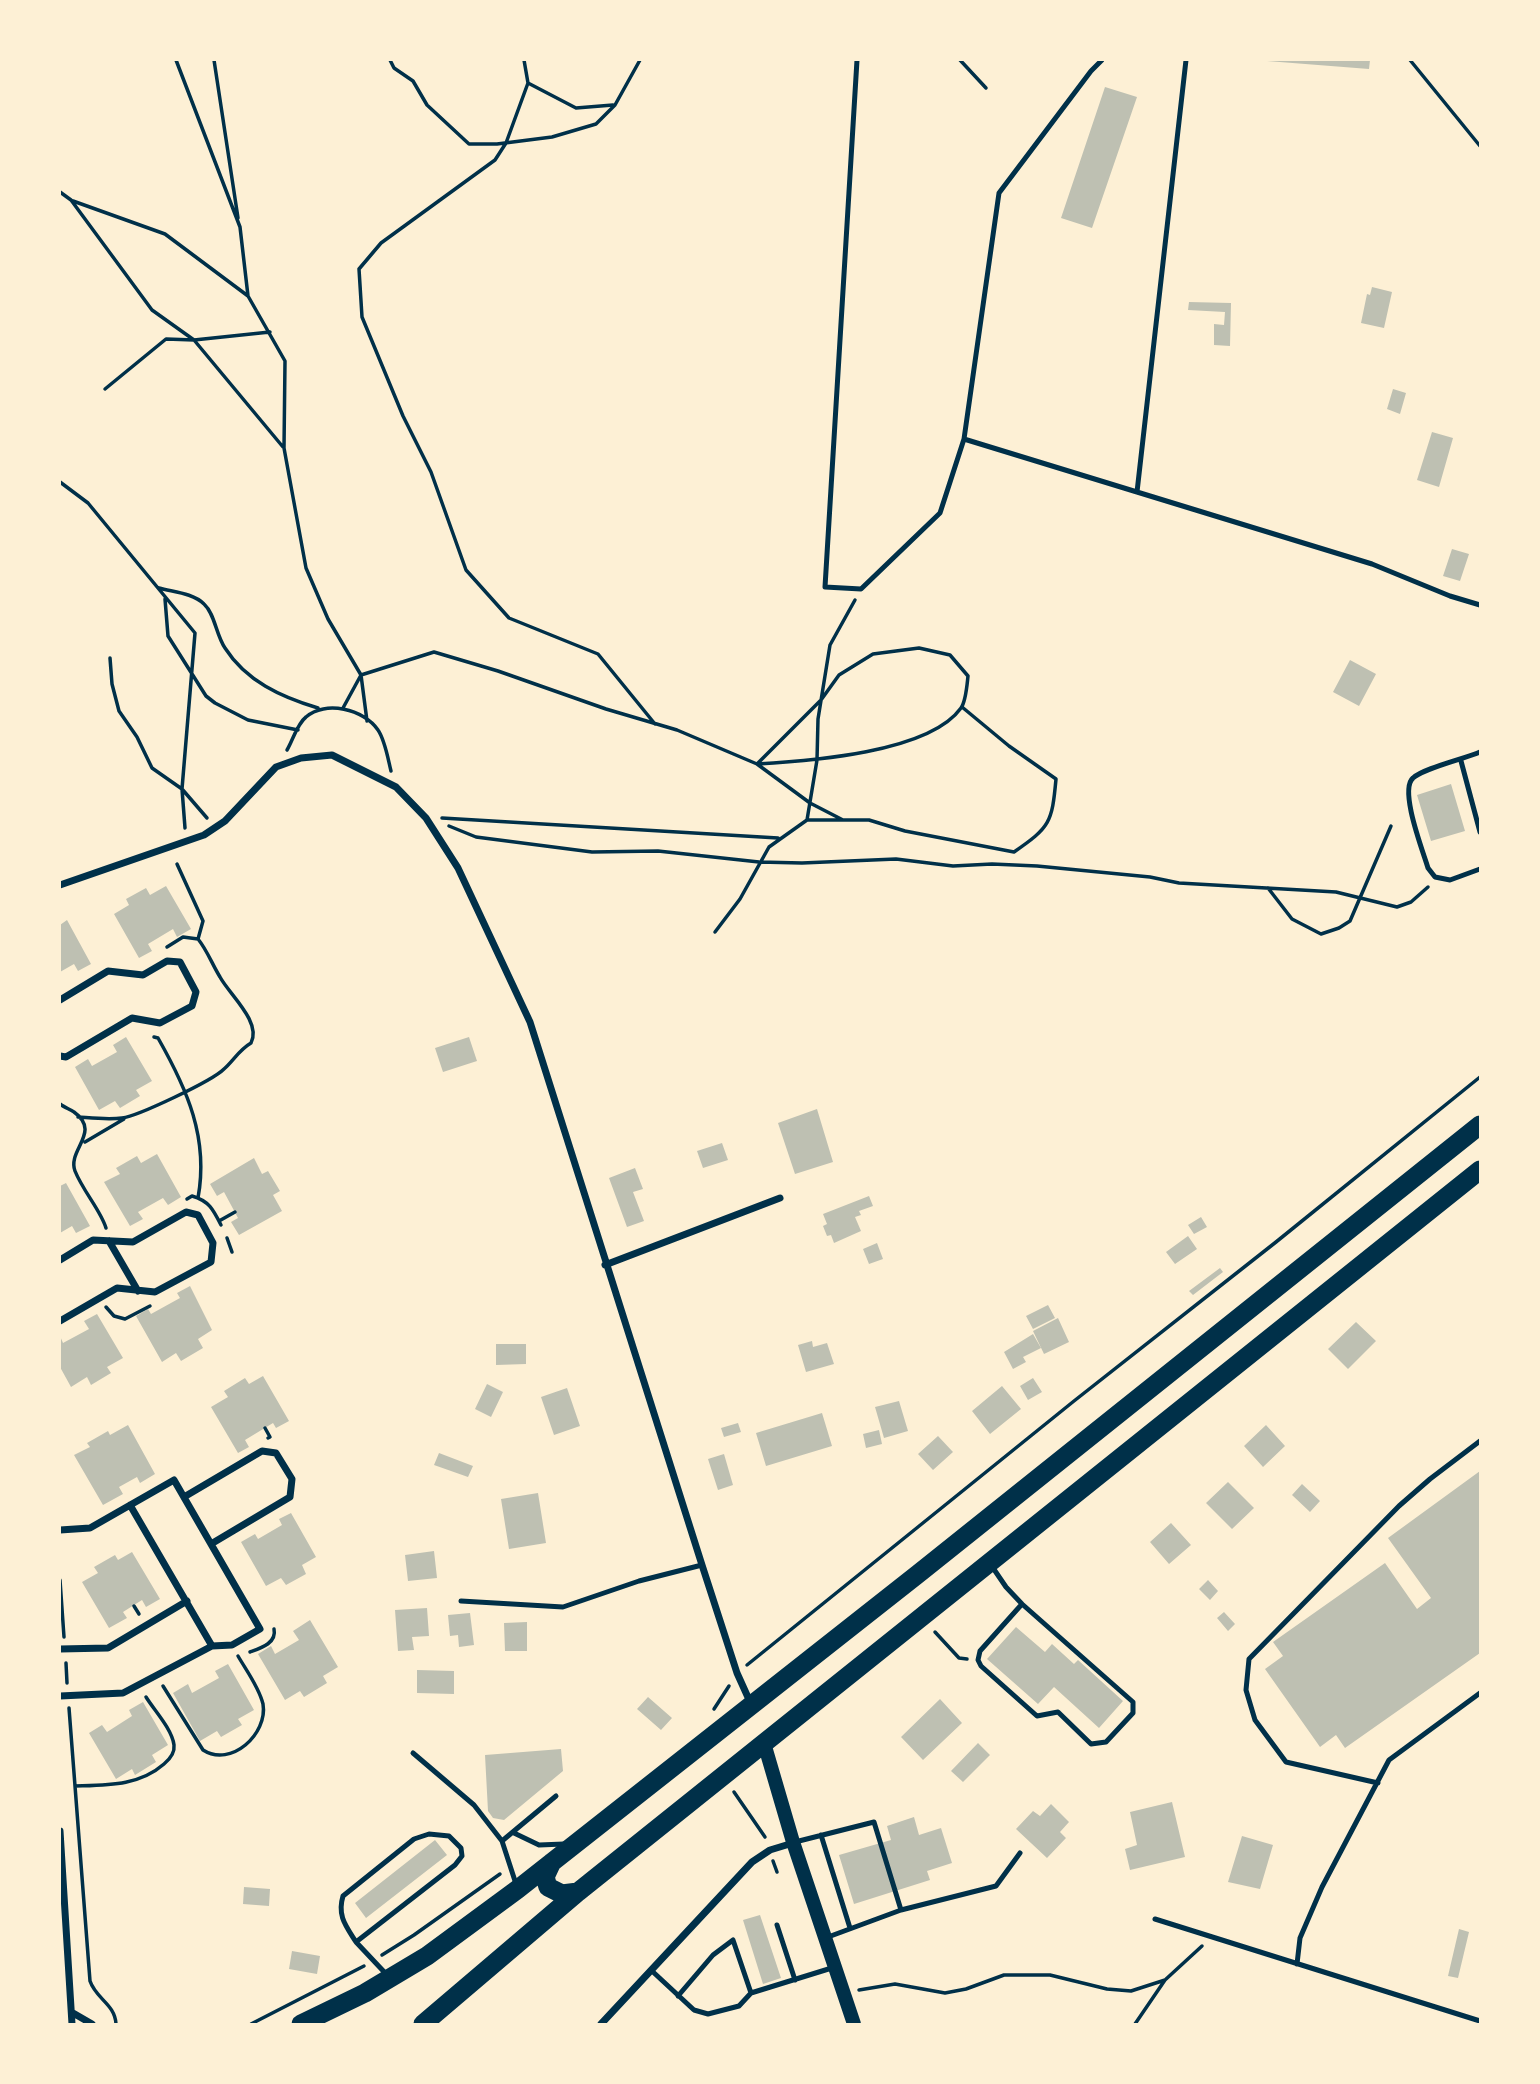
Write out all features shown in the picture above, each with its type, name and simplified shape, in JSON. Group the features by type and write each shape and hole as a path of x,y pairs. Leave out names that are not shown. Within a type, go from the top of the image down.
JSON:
{"highway":[{"path":"301,2025 427,1956 518,1889 1480,1125"},
{"path":"423,2025 578,1892 1480,1170"},
{"path":"918,1574 937,1584 941,1601"},
{"path":"552,1862 545,1877 548,1887 562,1894 578,1892"}],"main road":[{"path":"764,1743 793,1842 843,1992 850,2024"}],"street":[{"path":"60,885 186,841 215,828 225,821 276,767 301,758 332,755 396,787 426,818 458,868 530,1022 605,1265 737,1673 752,1705"},
{"path":"60,1000 108,971 143,975 167,961 180,962 196,992 191,1006 160,1023 132,1018 66,1058 60,1056"},
{"path":"605,1265 780,1198"},
{"path":"60,1260 93,1240 133,1242 186,1212 198,1215 214,1243 211,1262 155,1292 117,1288 60,1321"},
{"path":"109,1241 138,1291"},
{"path":"184,1497 262,1451 276,1453 292,1479 290,1497 211,1544"},
{"path":"60,1530 90,1528 174,1480 260,1629 232,1645 212,1646 123,1693 64,1695"},
{"path":"130,1505 212,1646"},
{"path":"62,1649 108,1648 187,1601"},
{"path":"60,1831 72,2025"},
{"path":"601,2025 752,1862 770,1850 793,1842"},
{"path":"73,2013 92,2025"}],"lane":[{"path":"857,60 825,587 861,589 940,513 964,439 999,193 1102,60"},
{"path":"1137,492 1186,60"},
{"path":"964,439 1372,564 1450,596 1480,605"},
{"path":"1480,752 1461,761 1423,772 1411,779 1407,788 1429,868 1435,877 1450,880 1480,869"},
{"path":"1461,761 1480,832"},
{"path":"1378,1783 1286,1762 1255,1720 1246,1690 1249,1659 1399,1506 1480,1441"},
{"path":"989,1563 1022,1604 1133,1702 1133,1713 1106,1742 1091,1744 1058,1712 1037,1716 981,1666 978,1660 980,1651 1022,1604"},
{"path":"461,1601 563,1608 639,1581 702,1565"},
{"path":"1297,1964 1300,1938 1322,1887 1390,1760 1480,1693"},
{"path":"412,1753 474,1805 502,1841 518,1889"},
{"path":"502,1841 556,1796"},
{"path":"793,1842 874,1822 901,1910"},
{"path":"514,1833 538,1845 577,1843"},
{"path":"356,1942 455,1865 462,1856 461,1848 449,1836 429,1834 414,1839 343,1896 341,1919 356,1942 390,1978"},
{"path":"821,1835 850,1928"},
{"path":"825,1939 901,1910 996,1886 1020,1853"},
{"path":"1155,1919 1480,2021"},
{"path":"777,1925 795,1980"},
{"path":"678,1996 713,1955 733,1940 751,1993"},
{"path":"652,1971 694,2010 708,2014 739,2006 751,1993 835,1967"}],"path":[{"path":"176,60 240,227"},
{"path":"214,60 248,296"},
{"path":"390,60 394,68 413,81 427,105 469,144 506,143 552,137 596,124 615,105 640,60"},
{"path":"524,60 528,83 506,143 495,160 381,243 366,260 359,269 362,317 403,416 431,472 466,570 509,618 598,654 656,724"},
{"path":"960,60 986,88"},
{"path":"1410,60 1480,146"},
{"path":"528,83 576,107 615,105"},
{"path":"60,192 71,200 165,233 248,296 270,332 285,361 284,448 306,568 328,619 361,675 368,721"},
{"path":"71,200 152,310 194,340 284,448"},
{"path":"105,390 166,339 194,340 270,332"},
{"path":"60,482 88,502 195,634 182,789 186,841"},
{"path":"157,587 194,597 206,605 224,647 251,678 294,701 318,708 343,708 379,730 396,787"},
{"path":"807,820 830,645 861,589"},
{"path":"165,599 168,636 206,696 248,720 298,730"},
{"path":"919,648 950,654 968,677 962,707 938,728 886,748 817,760 757,764 821,700 839,675 873,654 919,648"},
{"path":"343,708 361,675 434,652 677,730 757,764 810,803 843,820"},
{"path":"110,658 112,684 119,711 137,737 152,768 182,789 215,828"},
{"path":"715,932 740,899 769,846 807,820 869,820 905,831 1014,852 1040,834 1053,814 1056,779 1009,746 962,707"},
{"path":"276,767 303,719 318,708"},
{"path":"426,818 778,838"},
{"path":"426,818 476,837 592,852 658,851 759,862 896,859 953,866 1037,866 1150,877 1179,883 1336,892 1397,907 1411,902 1425,891 1435,877"},
{"path":"1268,888 1292,919 1321,934 1339,928 1350,921 1391,826"},
{"path":"177,864 203,921 198,939"},
{"path":"149,1034 158,1038 186,1090 197,1128 200,1152 198,1198"},
{"path":"712,1711 737,1673 1480,1077"},
{"path":"83,1143 128,1117 186,1090"},
{"path":"60,1104 78,1117 85,1130 83,1143 75,1158 75,1170 107,1228 99,1227"},
{"path":"78,1117 128,1117"},
{"path":"219,1221 235,1212"},
{"path":"106,1307 114,1316 125,1319 153,1304"},
{"path":"60,1580 64,1695 69,1711 90,1981 93,1991 114,2012 116,2025"},
{"path":"134,1606 140,1616"},
{"path":"163,1686 203,1750 209,1754 220,1755 238,1749 255,1737 261,1726 263,1713 258,1690 237,1655 253,1651 273,1639 275,1633 271,1622"},
{"path":"935,1632 959,1658 978,1660"},
{"path":"136,1702 173,1680"},
{"path":"75,1786 133,1782 167,1761 172,1754 173,1742 146,1697"},
{"path":"69,1711 81,1710"},
{"path":"721,1777 764,1832 777,1872"},
{"path":"251,2025 350,1975 414,1935 510,1866"},
{"path":"1135,2025 1165,1980 1212,1937"},
{"path":"843,1992 895,1984 945,1993 967,1989 1004,1975 1049,1975 1107,1989 1131,1991 1165,1980"}],"building":[{"path":"1268,60 1370,60 1369,69"},
{"path":"1105,87 1137,97 1092,228 1061,218"},
{"path":"1372,287 1392,292 1384,328 1361,323 1367,294 1370,295"},
{"path":"1189,302 1231,303 1230,346 1214,345 1214,324 1224,325 1225,312 1188,310"},
{"path":"1393,389 1406,393 1400,414 1387,409"},
{"path":"1432,432 1453,438 1439,487 1417,480"},
{"path":"1452,549 1469,554 1460,581 1443,576"},
{"path":"1350,660 1376,674 1359,706 1333,692"},
{"path":"1451,784 1465,831 1431,841 1417,795"},
{"path":"166,886 191,929 177,937 173,929 148,944 152,951 139,958 114,914 129,905 126,899 146,888 150,895"},
{"path":"67,920 91,964 78,971 74,964 60,972 60,925"},
{"path":"126,1037 152,1081 136,1090 140,1096 120,1108 115,1101 99,1110 75,1067 88,1059 92,1066 117,1052 113,1045"},
{"path":"469,1037 477,1061 443,1072 435,1048"},
{"path":"817,1109 833,1162 795,1174 778,1123"},
{"path":"722,1143 728,1160 703,1168 697,1151"},
{"path":"157,1154 181,1197 168,1205 163,1198 138,1212 143,1219 130,1226 104,1182 120,1174 116,1168 137,1156 141,1163"},
{"path":"254,1158 262,1174 268,1171 280,1191 273,1195 282,1211 239,1235 231,1222 238,1218 224,1192 217,1196 210,1184"},
{"path":"635,1168 643,1189 633,1192 644,1221 627,1227 609,1178"},
{"path":"66,1183 90,1226 76,1233 72,1226 60,1233 60,1186"},
{"path":"869,1196 873,1206 859,1211 861,1215 855,1217 861,1231 834,1243 823,1226 827,1224 823,1214"},
{"path":"1201,1217 1207,1227 1194,1234 1188,1225"},
{"path":"1188,1236 1197,1249 1175,1264 1166,1252"},
{"path":"877,1243 883,1259 869,1264 863,1249"},
{"path":"1220,1268 1223,1272 1193,1295 1189,1291"},
{"path":"190,1286 212,1330 198,1339 203,1348 181,1361 176,1353 162,1362 136,1316 148,1309 151,1314 180,1298 177,1293"},
{"path":"1048,1305 1055,1318 1033,1329 1026,1316"},
{"path":"97,1314 123,1358 107,1367 111,1373 91,1385 87,1377 71,1387 60,1367 60,1336 63,1343 89,1329 84,1321"},
{"path":"1058,1318 1069,1342 1044,1354 1033,1331"},
{"path":"1356,1322 1376,1341 1348,1369 1328,1349"},
{"path":"1033,1334 1041,1348 1023,1357 1026,1362 1013,1369 1004,1352"},
{"path":"812,1341 813,1347 827,1343 834,1364 806,1372 798,1345"},
{"path":"496,1344 526,1344 526,1364 496,1365"},
{"path":"263,1376 289,1421 276,1428 273,1423 245,1440 249,1447 238,1453 211,1407 228,1397 224,1391 245,1378 249,1384"},
{"path":"1033,1378 1042,1392 1028,1400 1020,1386"},
{"path":"487,1384 503,1392 491,1417 475,1409"},
{"path":"1002,1386 1021,1409 990,1434 972,1411"},
{"path":"567,1388 580,1426 554,1435 541,1397"},
{"path":"899,1401 908,1431 884,1438 875,1407"},
{"path":"822,1413 832,1446 766,1466 756,1433"},
{"path":"738,1423 741,1432 724,1437 721,1428"},
{"path":"128,1425 155,1474 140,1483 137,1477 119,1487 123,1494 103,1505 74,1455 90,1447 87,1443 108,1431 110,1435"},
{"path":"1266,1425 1285,1446 1263,1467 1244,1446"},
{"path":"879,1430 882,1444 866,1448 863,1434"},
{"path":"938,1436 953,1452 933,1470 918,1454"},
{"path":"439,1453 473,1466 468,1477 434,1465"},
{"path":"724,1454 733,1485 718,1490 708,1459"},
{"path":"1480,1471 1480,1653 1345,1748 1336,1735 1320,1747 1265,1669 1283,1656 1273,1642 1385,1563 1417,1609 1431,1598 1388,1538"},
{"path":"1228,1482 1254,1508 1232,1529 1206,1503"},
{"path":"1302,1484 1320,1501 1310,1512 1292,1495"},
{"path":"538,1493 546,1543 509,1549 501,1499"},
{"path":"291,1513 316,1557 302,1565 306,1574 286,1585 281,1578 266,1586 241,1542 255,1534 258,1539 282,1525 279,1519"},
{"path":"1171,1523 1191,1545 1169,1564 1150,1542"},
{"path":"434,1551 437,1578 408,1581 405,1555"},
{"path":"132,1552 160,1599 146,1607 142,1600 123,1612 127,1618 109,1628 82,1582 98,1573 94,1567 115,1555 118,1560"},
{"path":"1208,1580 1218,1591 1210,1600 1199,1589"},
{"path":"427,1608 429,1636 412,1637 414,1650 398,1651 395,1610"},
{"path":"1224,1612 1235,1624 1228,1631 1217,1618"},
{"path":"470,1613 474,1645 459,1647 458,1635 450,1636 448,1615"},
{"path":"310,1620 338,1667 323,1676 327,1683 304,1697 300,1691 285,1700 258,1654 271,1646 275,1654 299,1640 293,1631"},
{"path":"527,1622 527,1651 505,1651 504,1623"},
{"path":"1016,1627 1045,1652 1052,1644 1074,1664 1078,1660 1123,1701 1099,1728 1054,1687 1038,1704 987,1659"},
{"path":"228,1664 254,1710 238,1719 242,1725 221,1737 217,1731 200,1741 173,1693 188,1684 192,1693 219,1678 215,1671"},
{"path":"417,1670 454,1671 454,1694 417,1693"},
{"path":"648,1697 672,1718 661,1730 637,1709"},
{"path":"940,1699 962,1723 923,1760 901,1737"},
{"path":"143,1702 168,1745 152,1755 156,1762 135,1775 132,1769 116,1779 89,1733 102,1725 107,1732 132,1716 129,1710"},
{"path":"978,1743 990,1755 963,1782 951,1771"},
{"path":"561,1749 563,1771 504,1820 493,1818 488,1811 485,1755"},
{"path":"1172,1802 1185,1857 1130,1870 1125,1849 1137,1845 1130,1812"},
{"path":"1051,1804 1069,1822 1060,1832 1066,1838 1047,1858 1016,1829 1033,1811 1040,1816"},
{"path":"914,1817 919,1835 941,1828 952,1863 927,1871 930,1880 854,1904 839,1855 891,1840 887,1826"},
{"path":"1242,1836 1273,1845 1260,1889 1228,1882"},
{"path":"435,1840 447,1855 366,1918 355,1903"},
{"path":"244,1887 270,1889 269,1906 243,1904"},
{"path":"760,1915 781,1978 763,1984 743,1920"},
{"path":"1459,1929 1469,1932 1458,1978 1448,1976"},
{"path":"292,1951 320,1956 317,1974 289,1969"}]}
